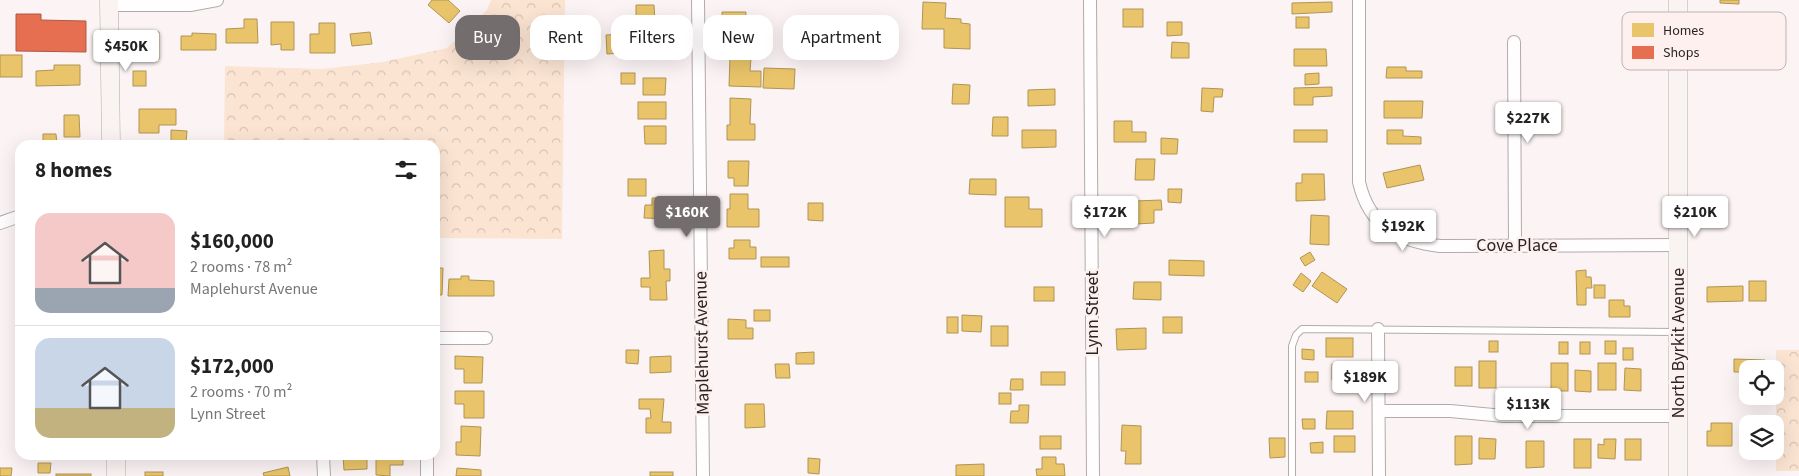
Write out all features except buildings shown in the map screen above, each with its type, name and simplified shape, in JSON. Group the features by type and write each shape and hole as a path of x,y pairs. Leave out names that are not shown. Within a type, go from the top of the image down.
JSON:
{"street":[{"path":"111,140 109,3 190,6 217,0"},
{"name":"Maplehurst Avenue","path":"698,0 703,476"},
{"name":"Lynn Street","path":"1090,0 1093,476"},
{"name":"Cove Place","path":"1359,0 1359,182 1369,209 1388,230 1411,241 1440,246 1679,245"},
{"path":"1514,42 1515,245"},
{"name":"North Byrkit Avenue","path":"1678,70 1678,476"},
{"path":"0,223 15,218"},
{"path":"1378,329 1379,476"},
{"path":"440,338 486,338"},
{"path":"1379,412 1450,411 1504,416 1678,416"},
{"path":"116,460 116,476"},
{"path":"323,460 324,476"},
{"path":"427,460 427,476"}],"lane":[{"path":"1292,476 1292,346 1296,335 1302,329 1678,332"}],"green space":[{"path":"491,0 565,0 565,15 530,15 530,60 564,60 562,239 440,238 440,140 224,140 225,66 322,69 383,62 447,48 455,40 455,60 520,60 520,15 482,15 487,10"},
{"path":"1776,350 1799,350 1799,471 1776,471 1776,460 1784,460 1784,415 1776,415 1776,405 1784,405 1784,360 1776,360"}]}
